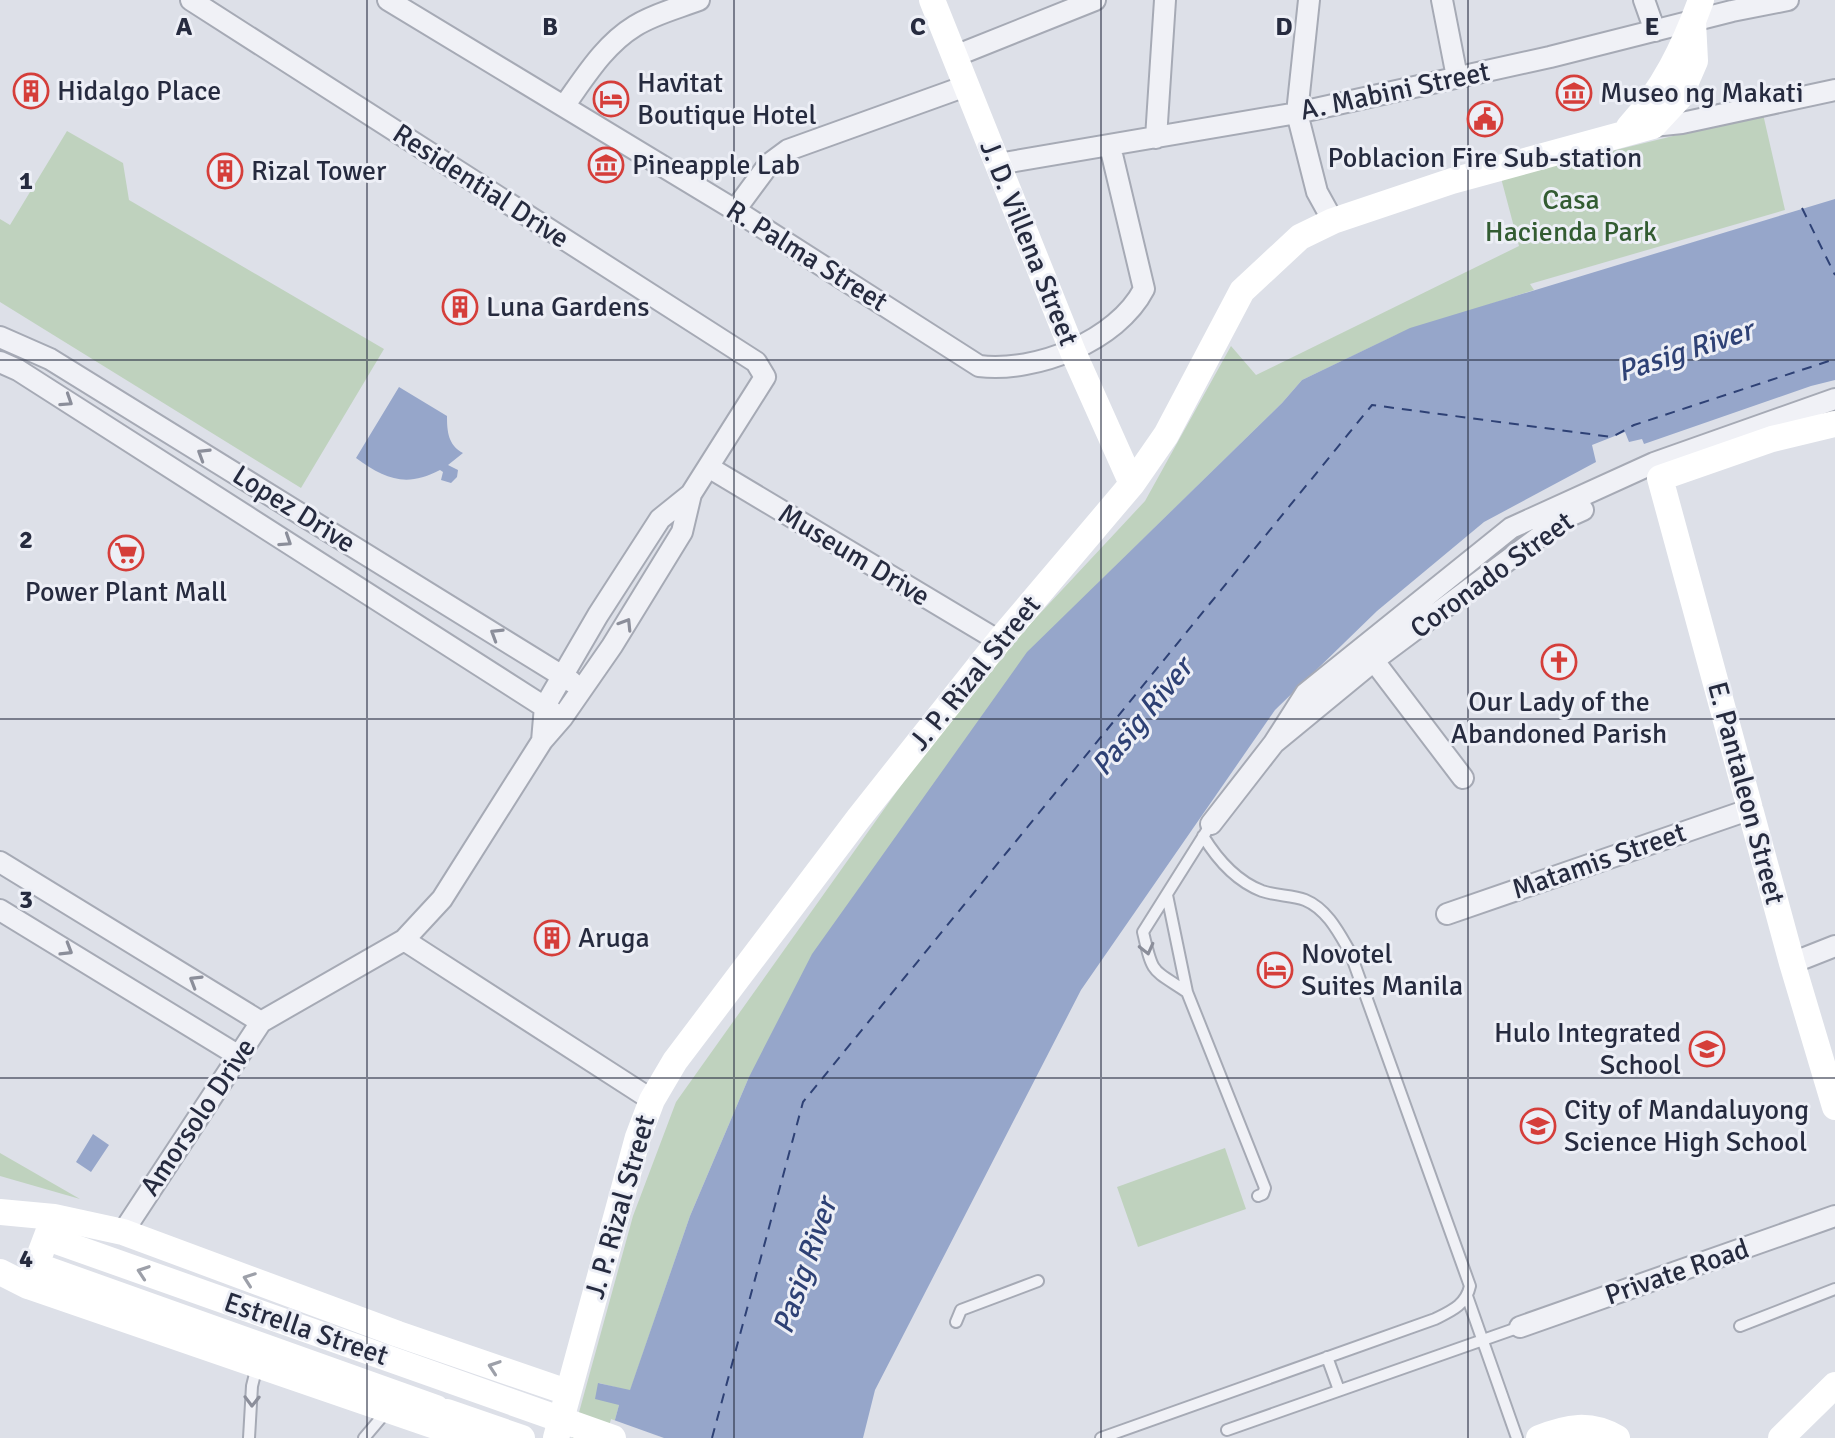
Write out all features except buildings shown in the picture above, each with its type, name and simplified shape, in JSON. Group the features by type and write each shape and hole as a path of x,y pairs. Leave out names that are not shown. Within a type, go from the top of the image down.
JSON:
{"main road":[{"name":"J. D. Villena Street","path":"932,0 1073,352 1132,484"},
{"path":"1653,126 1679,98 1695,61 1697,11"},
{"path":"1624,133 1658,91 1697,11"},
{"name":"J. P. Rizal Street","path":"556,1438 638,1137 652,1100 675,1061 848,831 999,641 1132,484 1166,435 1242,291 1300,237 1333,221 1452,181 1653,126"},
{"name":"Coronado Street","path":"1660,478 1772,439 1835,424"},
{"name":"E. Pantaleon Street","path":"1660,478 1792,963 1834,1102"},
{"name":"Estrella Street","path":"0,1212 613,1438"},
{"name":"Estrella Street","path":"0,1220 53,1232 123,1232 398,1334 567,1392"},
{"path":"37,1275 53,1232"},
{"name":"Estrella Street","path":"0,1260 257,1364 470,1438"},
{"name":"Estrella Street","path":"0,1272 37,1275 522,1438"},
{"path":"389,1408 408,1387 414,1369 412,1353 398,1334"},
{"path":"1781,1438 1835,1385"},
{"path":"1539,1438 1559,1430 1585,1427 1617,1438"}],"street":[{"name":"Residential Drive","path":"191,0 756,362 765,377"},
{"path":"564,106 609,46 621,35 638,24 699,0"},
{"path":"955,56 1095,0"},
{"path":"1156,138 1165,0"},
{"path":"1309,0 1297,113 1317,192 1333,221"},
{"path":"1442,0 1457,77"},
{"path":"1644,0 1655,31"},
{"name":"A. Mabini Street","path":"998,164 1297,113 1655,31 1697,11 1788,0"},
{"name":"R. Palma Street","path":"392,1 735,210 979,366 999,368 1073,352"},
{"path":"735,210 769,164 788,150 966,86"},
{"path":"1653,126 1682,123 1835,90"},
{"path":"1073,352 1123,320 1144,289 1110,146"},
{"name":"Lopez Drive","path":"0,337 50,359 583,689"},
{"name":"Lopez Drive","path":"0,362 18,370 554,712"},
{"name":"Amorsolo Drive","path":"123,1232 261,1022 404,940 442,899 542,741 554,712 562,676 660,519 691,494 765,377"},
{"path":"1274,743 1306,693 1511,528 1654,463 1835,399"},
{"name":"Museum Drive","path":"710,468 999,641"},
{"name":"Coronado Street","path":"1207,830 1274,743 1374,661 1563,519 1660,478"},
{"name":"Amorsolo Drive","path":"554,712 583,689 682,532 691,494"},
{"path":"1374,661 1463,778"},
{"name":"Matamis Street","path":"1447,914 1751,809"},
{"path":"0,862 261,1022"},
{"path":"0,910 239,1056"},
{"path":"404,940 652,1100"},
{"path":"1792,963 1835,946"},
{"name":"Private Road","path":"1520,1327 1835,1216"}],"lane":[{"path":"1187,992 1157,974 1152,967 1143,932 1207,830"},
{"path":"1101,1438 1435,1319 1458,1307 1470,1286 1350,952 1337,928 1324,913 1306,900 1261,890 1237,876 1216,858 1207,830"},
{"path":"1167,895 1187,992 1265,1188 1263,1194 1258,1196"},
{"path":"1152,921 1173,929"},
{"path":"956,1322 961,1310 1038,1281"},
{"path":"1740,1326 1835,1289"},
{"path":"1467,1296 1517,1438"},
{"path":"1227,1430 1520,1327"},
{"path":"1327,1357 1339,1390"},
{"path":"249,1438 252,1386 257,1364"},
{"path":"364,1438 389,1408"}],"green space":[{"name":"Casa Hacienda Park","path":"1763,114 1785,210 1530,284 1534,290 1396,335 1302,380 1098,583 749,1077 690,1216 630,1391 599,1383 619,1405 610,1438 572,1438 633,1216 676,1102 907,777 1006,650 1145,501 1231,346 1256,375 1519,246 1501,178"},
{"path":"67,131 123,163 129,200 384,349 301,488 0,302 0,219 10,225"},
{"path":"1225,1148 1246,1209 1138,1247 1117,1187"},
{"path":"0,1153 80,1199 0,1176"}],"water":[{"name":"Pasig River","path":"1835,199 1835,380 1644,444 1642,439 1629,442 1625,432 1592,445 1596,462 1484,522 1377,611 1275,710 1081,990 875,1390 863,1438 610,1438 619,1405 595,1399 598,1383 630,1390 690,1216 749,1077 812,954 1027,652 1302,380 1410,328"},
{"path":"399,387 447,416 451,442 463,453 448,465 458,470 457,477 451,483 441,480 443,472 440,470 417,479 396,479 356,458"},
{"path":"93,1134 109,1145 91,1172 76,1162"}],"pier":[{"path":"611,1419 664,1438 606,1438"}],"ferry route":[{"path":"1802,208 1835,275"},
{"path":"712,1438 803,1102 1372,405 1612,437 1634,425 1835,359"}],"place":[{"name":"Hidalgo Place","path":"31,91"},
{"name":"Museo ng Makati","path":"1574,93"},
{"name":"Havitat Boutique Hotel","path":"611,99"},
{"name":"Poblacion Fire Sub-station","path":"1485,119"},
{"name":"Pineapple Lab","path":"606,165"},
{"name":"Rizal Tower","path":"225,171"},
{"name":"Luna Gardens","path":"460,307"},
{"name":"Power Plant Mall","path":"126,553"},
{"name":"Our Lady of the Abandoned Parish","path":"1559,662"},
{"name":"Aruga","path":"552,938"},
{"name":"Novotel Suites Manila","path":"1275,970"},
{"name":"Hulo Integrated School","path":"1707,1049"},
{"name":"City of Mandaluyong Science High School","path":"1538,1126"}]}
